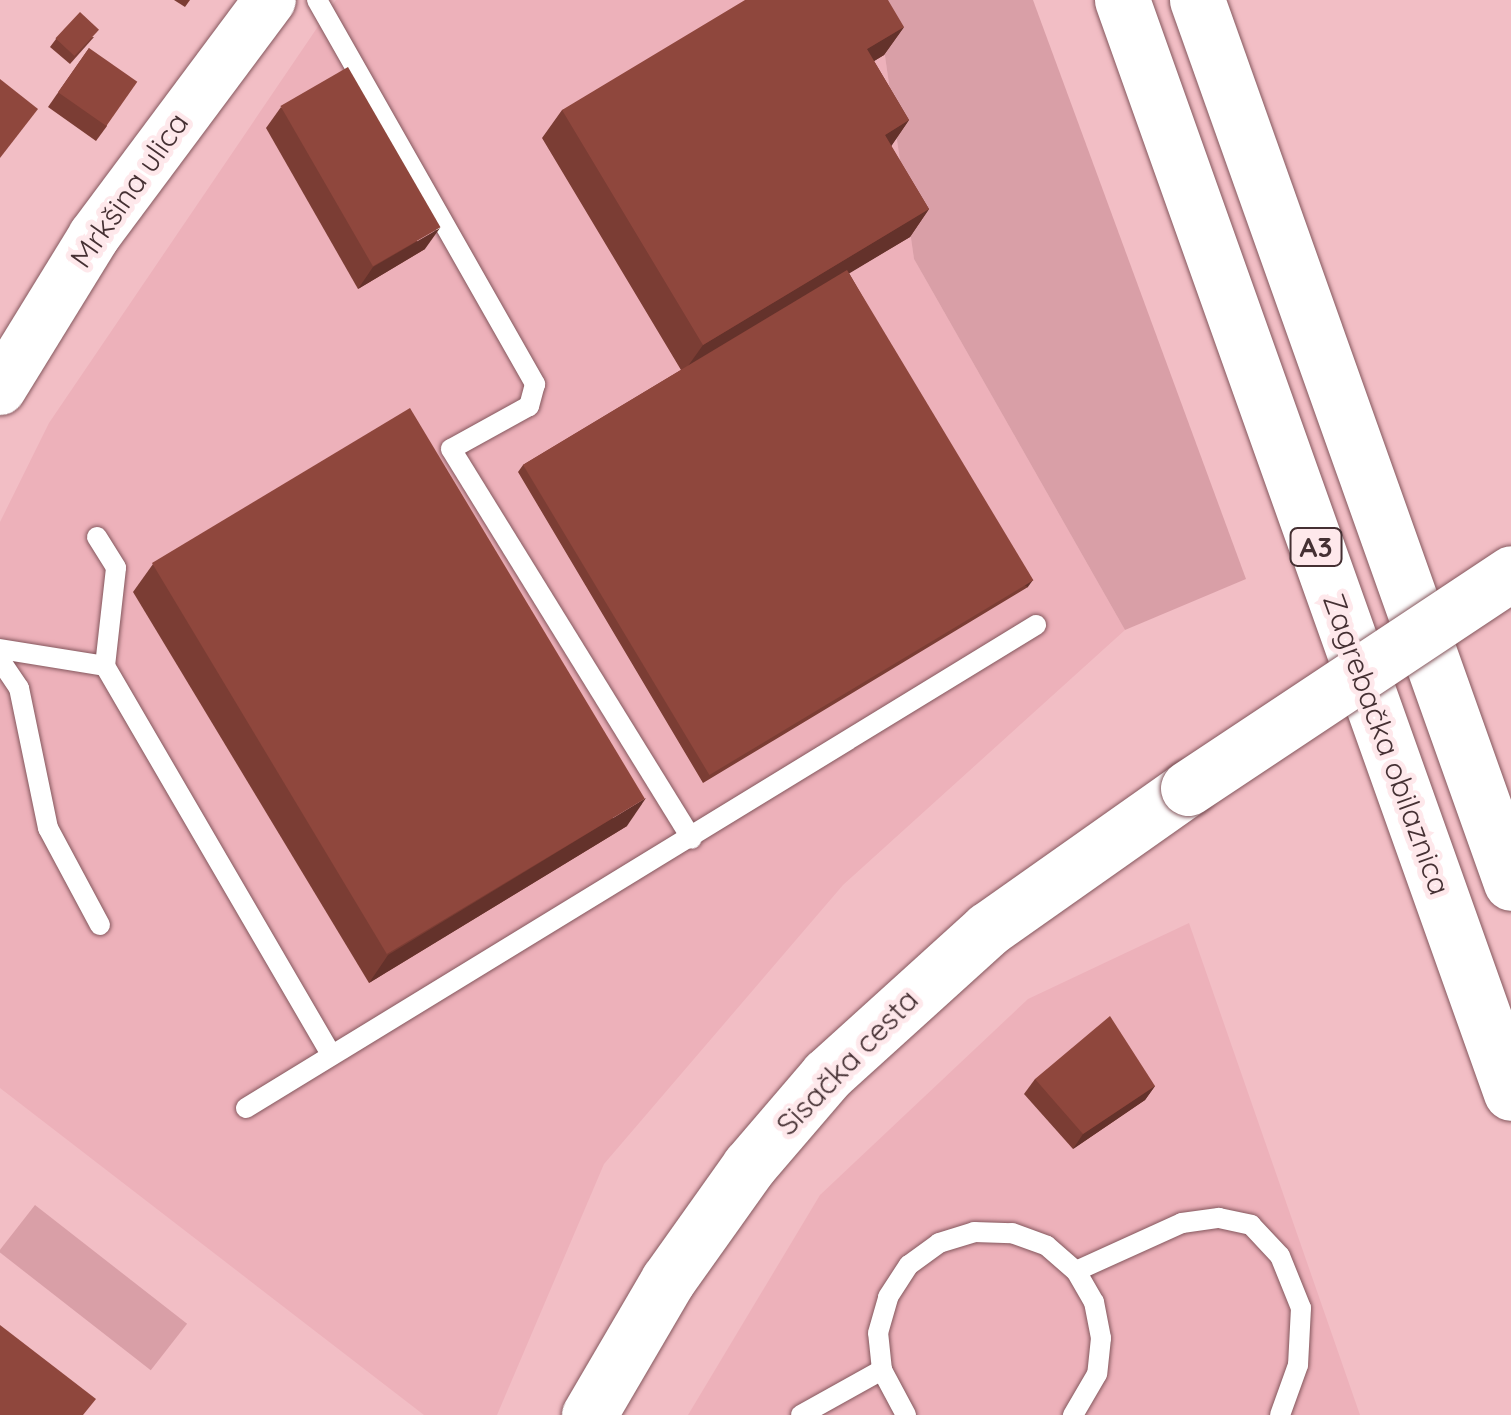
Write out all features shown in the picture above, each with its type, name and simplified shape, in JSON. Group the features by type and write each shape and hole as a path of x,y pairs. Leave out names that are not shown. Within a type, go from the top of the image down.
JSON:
{"main road":[{"name":"Zagrebačka obilaznica","path":"1122,0 1511,1093"},
{"name":"A3","path":"1197,0 1511,883"},
{"name":"Sisačka cesta","path":"588,1415 668,1280 748,1166 827,1075 988,929 1188,788 1511,573"}],"street":[{"name":"Mrkšina ulica","path":"0,388 94,236 270,0"}],"lane":[{"path":"317,0 535,384 529,406 450,449 692,839"},
{"path":"97,538 116,568 105,666 331,1054"},
{"path":"246,1108 1036,626"},
{"path":"0,648 105,666"},
{"path":"0,660 20,688 48,828 100,925"},
{"path":"1076,1271 1182,1223 1219,1218 1251,1225 1280,1256 1301,1308 1298,1365 1280,1415"},
{"path":"906,1415 882,1370 878,1333 888,1296 909,1265 939,1243 974,1232 1012,1233 1048,1246 1076,1271 1094,1302 1101,1338 1098,1374 1073,1415"},
{"path":"801,1415 882,1370"}],"shaded area":[{"path":"336,0 877,0 914,259 1125,630 843,885 604,1164 497,1415 424,1415 0,1088 0,522 49,423"},
{"path":"877,0 1033,0 1246,579 1125,630 914,259"},
{"path":"1189,923 1360,1415 688,1415 820,1195 1028,999"},
{"path":"35,1205 187,1324 151,1370 0,1253"}],"building":[{"path":"745,0 888,0 904,27 867,49 909,120 885,135 929,209 703,345 562,110"},
{"path":"80,12 99,30 74,56 55,38"},
{"path":"89,48 137,82 106,126 58,92"},
{"path":"348,67 441,227 373,266 280,106"},
{"path":"0,79 38,109 0,158"},
{"path":"847,270 1033,580 709,775 523,465"},
{"path":"410,408 645,799 387,954 152,563"},
{"path":"1110,1016 1155,1086 1083,1134 1035,1079"},
{"path":"0,1325 96,1399 83,1415 0,1415"}]}
